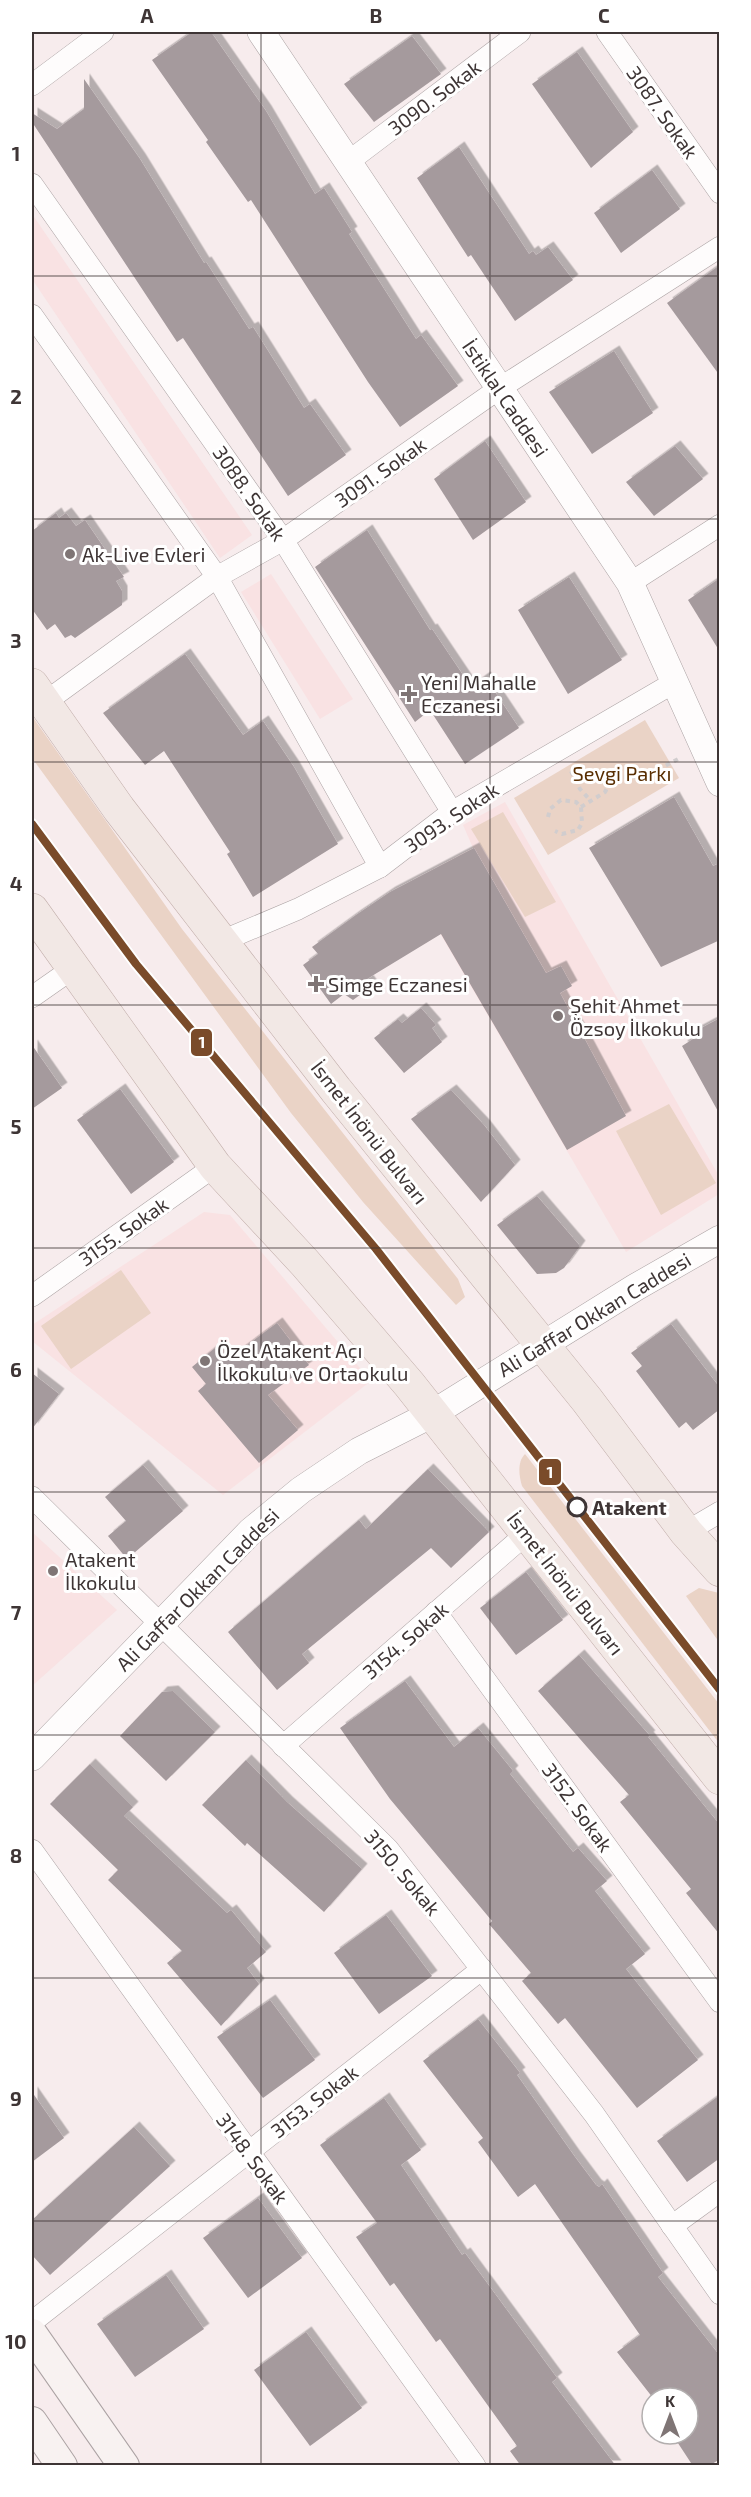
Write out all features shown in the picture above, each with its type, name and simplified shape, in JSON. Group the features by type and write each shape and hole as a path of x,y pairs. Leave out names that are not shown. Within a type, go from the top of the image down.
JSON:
{"main road":[{"name":"İsmet İnönü Bulvarı","path":"38,694 119,809 343,1099 506,1304 542,1344 686,1532 720,1570"},
{"name":"İsmet İnönü Bulvarı","path":"32,910 215,1166 305,1263 432,1413 720,1778"},
{"path":"32,2334 124,2466"},
{"path":"32,2422 62,2466"}],"street":[{"path":"32,85 103,32"},
{"name":"İstiklal Caddesi","path":"261,32 630,583 720,783"},
{"name":"3090. Sokak","path":"348,162 520,32"},
{"name":"3087. Sokak","path":"608,32 720,193"},
{"name":"3088. Sokak","path":"32,184 283,540 452,812"},
{"name":"3091. Sokak","path":"38,694 217,577 283,540 500,388 720,247"},
{"path":"32,315 217,577 380,867"},
{"path":"630,583 720,525"},
{"name":"3093. Sokak","path":"222,941 298,909 380,867 452,812 675,682"},
{"path":"32,997 72,969"},
{"name":"3155. Sokak","path":"32,1296 215,1166"},
{"name":"Ali Gaffar Okkan Caddesi","path":"32,1757 251,1531 301,1490 359,1451 432,1413 542,1344 720,1239"},
{"name":"3150. Sokak","path":"32,1497 388,1849 594,2114 720,2294"},
{"path":"686,1532 720,1512"},
{"name":"3154. Sokak","path":"283,1746 526,1534"},
{"name":"3152. Sokak","path":"436,1612 720,2002"},
{"name":"3148. Sokak","path":"32,1850 475,2466"},
{"name":"3153. Sokak","path":"32,2322 482,1969"},
{"path":"672,2226 720,2191"}],"path":[{"path":"581,807 605,792 610,783 620,777 644,777 704,747"},
{"path":"560,749 580,789 590,800"},
{"path":"548,817 554,803 561,800 568,799 581,807"},
{"path":"555,831 562,834 578,830 582,823 581,807"}],"shaded area":[{"path":"32,214 252,535 220,558 32,279"},
{"path":"271,574 353,699 320,719 241,592"},
{"name":"Şehit Ahmet Özsoy İlkokulu","path":"505,802 719,1176 719,1194 626,1252 410,882 473,848 463,825"},
{"name":"Özel Atakent Açı İlkokulu ve Ortaokulu","path":"204,1212 230,1215 371,1381 223,1495 32,1341 32,1325"},
{"name":"Atakent İlkokulu","path":"32,1532 117,1610 32,1686"}],"green space":[{"path":"32,716 182,929 458,1279 465,1297 456,1305 363,1202 291,1113 32,758"},
{"name":"Sevgi Parkı","path":"645,720 679,778 548,855 514,798"},
{"path":"503,812 556,902 525,917 471,829"},
{"path":"669,1104 716,1183 661,1215 616,1131"},
{"path":"121,1270 151,1313 71,1369 41,1326"},
{"path":"525,1454 719,1704 719,1743 522,1486 520,1465"},
{"path":"699,1588 719,1593 719,1642 686,1596"}],"building":[{"path":"192,32 211,32 266,111 315,194 324,188 352,232 349,234 416,339 421,335 458,386 400,427 368,382 251,200 248,202 152,60"},
{"path":"412,36 441,74 374,122 344,84"},
{"path":"577,52 633,132 591,168 532,84"},
{"path":"84,79 140,159 204,263 206,262 249,329 253,327 304,408 310,404 346,455 288,496 183,338 177,342 32,122 32,113 57,129 84,109"},
{"path":"459,147 529,254 533,251 536,255 548,247 573,280 515,321 471,255 468,257 417,178"},
{"path":"652,170 680,209 621,253 594,213"},
{"path":"720,265 720,376 667,303"},
{"path":"614,351 653,413 592,454 549,392"},
{"path":"485,441 526,502 473,540 434,479"},
{"path":"675,446 703,479 654,516 626,482"},
{"name":"Ak-Live Evleri","path":"56,513 59,518 66,513 76,526 85,520 124,577 116,581 122,591 122,605 75,638 71,635 65,638 55,624 47,630 32,609 32,531"},
{"path":"367,530 430,630 432,629 471,687 485,677 519,728 465,764 430,710 415,722 315,567"},
{"path":"569,577 622,660 568,694 518,610"},
{"path":"720,578 720,652 688,600"},
{"path":"185,654 243,735 263,721 294,767 338,844 253,897 227,854 230,852 164,751 145,765 103,713"},
{"path":"674,797 713,866 720,863 720,940 661,967 589,848"},
{"path":"474,848 546,973 561,966 572,986 560,993 626,1116 567,1150 441,934 367,979 372,986 353,1000 344,994 331,1004 303,965 318,954 312,947 356,915 390,892"},
{"path":"421,1008 436,1025 432,1028 442,1042 404,1073 374,1038 398,1019 402,1023"},
{"path":"720,1018 720,1115 682,1046 693,1039 690,1034"},
{"path":"32,1045 62,1088 32,1109"},
{"path":"120,1089 174,1162 131,1194 77,1120"},
{"path":"451,1090 484,1125 515,1165 481,1202 411,1119"},
{"path":"537,1196 580,1246 564,1268 556,1273 537,1274 497,1225"},
{"path":"277,1323 309,1365 268,1395 298,1430 259,1463 198,1391 206,1384 192,1367 215,1348 226,1361"},
{"path":"671,1324 720,1388 720,1409 693,1430 686,1422 679,1428 636,1371 642,1366 631,1353"},
{"path":"32,1373 59,1394 32,1429"},
{"path":"143,1465 183,1511 127,1559 108,1536 126,1521 105,1497"},
{"path":"428,1469 489,1532 451,1568 431,1548 302,1654 309,1663 277,1690 228,1632 359,1520 366,1529"},
{"path":"526,1572 563,1620 516,1655 480,1608"},
{"path":"579,1655 650,1736 648,1737 720,1825 720,1935 686,1893 691,1889 620,1802 629,1795 538,1691"},
{"path":"405,1681 454,1747 478,1728 513,1771 510,1774 573,1852 578,1848 607,1881 595,1891 645,1954 626,1969 698,2060 637,2108 565,2018 558,2024 522,1981 531,1973 489,1924 492,1921 390,1799 340,1728"},
{"path":"173,1691 215,1732 166,1781 120,1736 162,1692"},
{"path":"246,1760 287,1802 362,1869 324,1912 247,1843 245,1846 202,1805"},
{"path":"90,1764 133,1807 124,1816 227,1913 231,1910 266,1952 247,1968 259,1984 221,2026 167,1963 182,1951 108,1880 118,1870 50,1804"},
{"path":"386,1915 432,1976 379,2014 334,1953"},
{"path":"270,2000 315,2060 263,2098 217,2037"},
{"path":"478,2019 520,2073 517,2075 575,2157 596,2185 599,2187 602,2184 663,2273 658,2277 720,2356 720,2459 709,2466 693,2466 680,2446 700,2446 700,2386 644,2386 617,2352 640,2335 535,2184 518,2197 478,2142 483,2138 423,2061"},
{"path":"32,2092 64,2138 32,2162"},
{"path":"720,2095 720,2158 687,2182 657,2141"},
{"path":"384,2098 421,2150 401,2165 462,2255 465,2253 557,2378 552,2382 616,2466 521,2466 510,2451 517,2446 440,2339 436,2342 394,2283 390,2286 356,2237 377,2223 320,2145"},
{"path":"134,2127 170,2166 50,2275 32,2255 32,2220"},
{"path":"258,2198 302,2258 248,2298 203,2238"},
{"path":"166,2275 204,2329 135,2377 97,2324"},
{"path":"306,2332 362,2408 310,2446 254,2370"}],"transit line":[{"name":"1","path":"32,824 136,964 376,1249 720,1690"}],"place":[{"name":"Ak-Live Evleri","path":"70,554"},
{"name":"Yeni Mahalle Eczanesi","path":"409,694"},
{"name":"Simge Eczanesi","path":"316,984"},
{"name":"Şehit Ahmet Özsoy İlkokulu","path":"558,1016"},
{"name":"Özel Atakent Açı İlkokulu ve Ortaokulu","path":"205,1361"},
{"name":"Atakent","path":"577,1507"},
{"name":"Atakent İlkokulu","path":"53,1571"}]}
